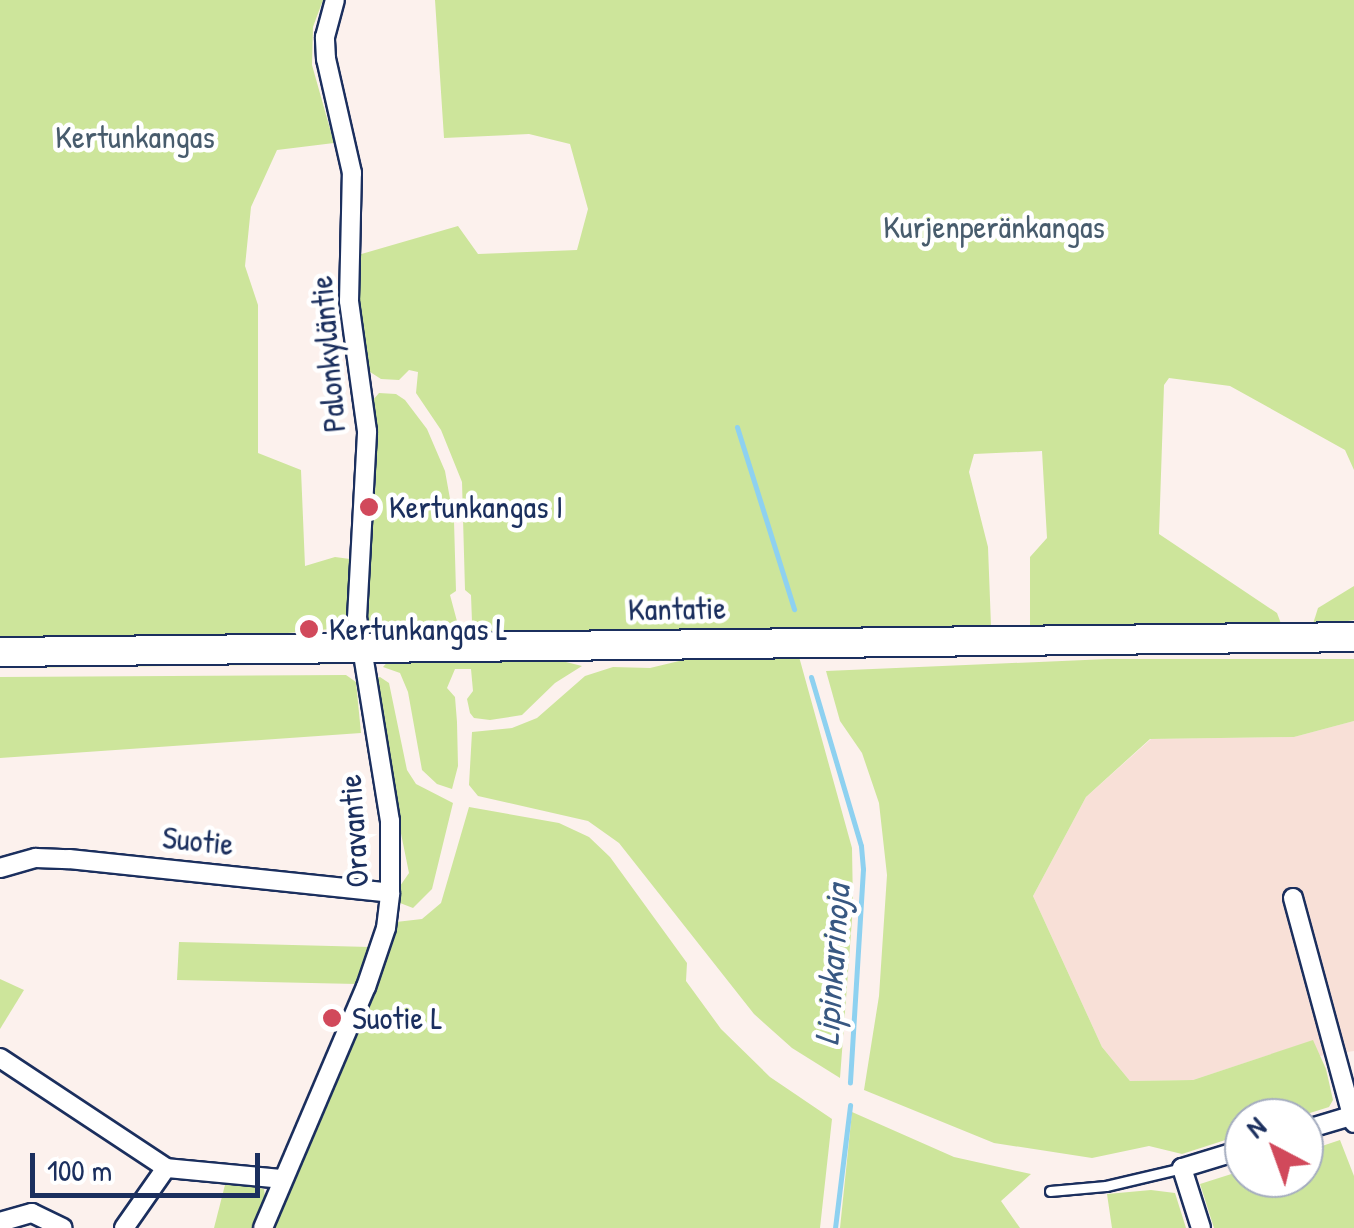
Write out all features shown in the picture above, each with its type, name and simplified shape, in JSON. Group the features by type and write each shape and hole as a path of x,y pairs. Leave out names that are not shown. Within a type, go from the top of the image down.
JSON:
{"main road":[{"name":"Kantatie","path":"0,652 1354,637"}],"street":[{"name":"Palonkyläntie","path":"335,0 325,37 326,59 352,173 349,301 367,432 357,598 359,647"},
{"name":"Oravantie","path":"263,1228 366,987 386,928 390,821 359,647"},
{"name":"Suotie","path":"0,868 36,858 69,859 390,893"},
{"path":"1293,898 1353,1118 1324,1125"},
{"path":"0,1058 166,1168 282,1179"},
{"path":"1200,1228 1182,1168 1224,1155"},
{"path":"124,1228 166,1168"},
{"path":"0,1222 32,1214 63,1228"}],"lane":[{"path":"1050,1191 1106,1186 1182,1168"}],"shaded area":[{"path":"1354,721 1354,1051 1320,1056 1312,1041 1193,1080 1130,1081 1102,1047 1033,896 1086,797 1151,739 1294,737"}],"green space":[{"name":"Kertunkangas","path":"0,0 323,0 313,27 312,65 334,143 277,150 251,207 245,266 258,305 258,453 301,470 305,566 335,557 350,559 347,616 341,628 256,636 0,637"},
{"name":"Kurjenperänkangas","path":"435,0 1354,0 1354,470 1345,450 1230,386 1169,378 1164,385 1159,534 1277,613 1283,629 376,634 365,620 376,478 373,400 379,393 396,394 405,400 427,429 445,471 454,521 456,591 450,595 458,625 472,622 471,595 465,590 462,482 441,430 416,393 418,372 409,370 399,380 381,379 367,370 358,310 358,255 458,226 478,254 577,250 588,209 570,144 529,134 444,138","holes":["1042,451 1047,538 1030,557 1030,626 991,626 988,547 969,472 974,454"]},
{"path":"1354,586 1354,620 1312,627 1318,608"},
{"path":"798,653 852,848 853,906 840,1078 792,1048 754,1014 619,843 588,821 478,796 469,785 472,732 512,728 537,718 585,676 613,667 650,668 700,656"},
{"path":"392,657 546,657 582,666 555,683 522,715 490,720 474,718 470,713 467,699 473,691 471,669 455,669 447,688 455,697 457,722 458,766 452,789 437,784 422,770 408,692 400,673 383,667"},
{"path":"1108,659 1354,659 1354,721 1294,737 1150,739 1086,797 1033,896 1102,1047 1130,1081 1193,1080 1313,1040 1326,1069 1333,1100 1329,1107 1324,1109 1324,1098 1224,1098 1224,1140 1182,1154 1149,1146 1092,1158 994,1143 864,1090 879,996 887,875 879,803 862,753 840,721 826,671"},
{"path":"0,660 342,661 344,664 0,668"},
{"path":"346,675 356,682 361,733 0,758 0,677"},
{"path":"380,677 389,683 407,770 416,784 453,803 432,889 413,908 400,903 400,886 409,873 375,705 374,679"},
{"path":"469,807 559,823 589,837 610,857 687,963 686,981 721,1029 770,1077 832,1119 820,1228 274,1228 327,1106 396,922 422,919 441,903"},
{"path":"179,942 370,947 373,944 357,984 177,980"},
{"path":"0,979 24,990 0,1029"},
{"path":"852,1112 954,1157 1031,1174 1001,1201 1020,1228 840,1228"},
{"path":"1340,1140 1354,1176 1354,1228 1214,1228 1200,1184 1224,1176 1224,1198 1324,1198 1324,1145"},
{"path":"226,1181 264,1189 266,1203 257,1228 214,1228"},
{"path":"1151,1190 1175,1193 1186,1228 1112,1228 1107,1194"}],"waterway":[{"path":"737,427 794,609"},
{"name":"Lipinkarinoja","path":"811,677 861,846 863,869 850,1083"},
{"name":"Lipinkarinoja","path":"835,1228 850,1105"}],"place":[{"name":"Kertunkangas I","path":"369,507"},
{"name":"Kertunkangas L","path":"309,629"},
{"name":"Suotie L","path":"332,1018"}]}
